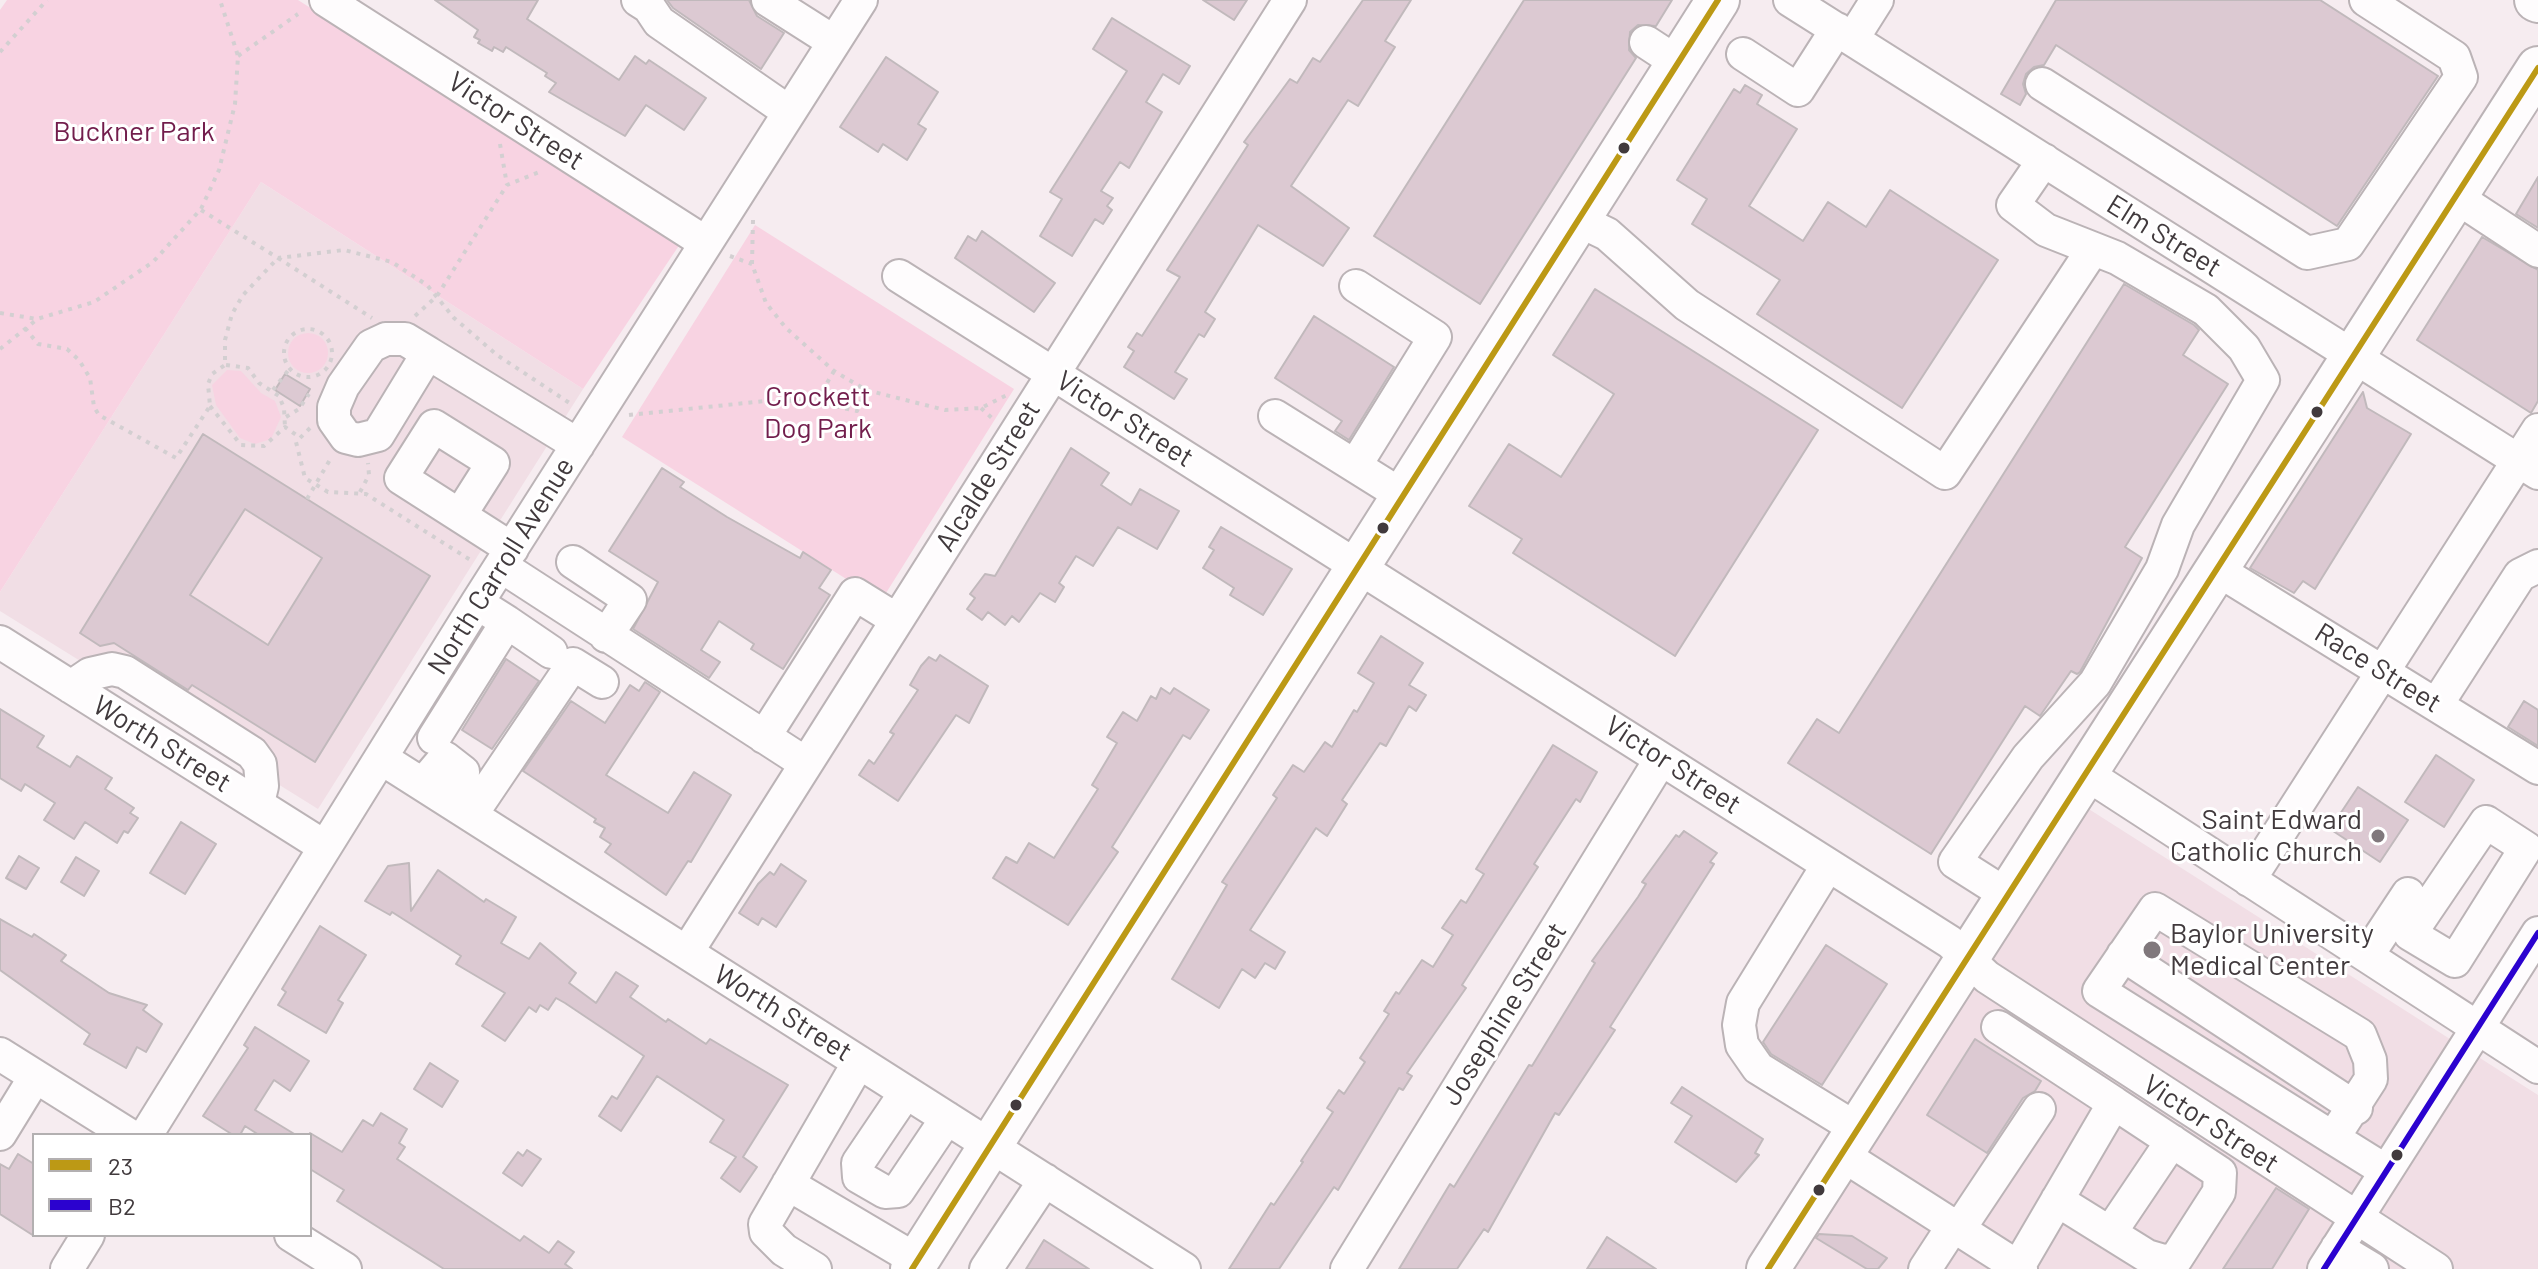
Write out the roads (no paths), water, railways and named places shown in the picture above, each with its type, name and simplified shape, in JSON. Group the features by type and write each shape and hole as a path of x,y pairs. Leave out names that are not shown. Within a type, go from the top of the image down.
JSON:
{"main road":[{"path":"915,1265 1578,220 1662,53 1718,0"},
{"path":"1768,1269 2538,68"}],"street":[{"name":"Victor Street","path":"326,0 718,249"},
{"path":"638,0 649,7 659,22 789,112"},
{"path":"768,0 834,42"},
{"name":"North Carroll Avenue","path":"147,1133 477,603 495,559 718,249 789,112 861,0"},
{"name":"Alcalde Street","path":"687,952 1290,0"},
{"name":"Elm Street","path":"1790,0 2528,466"},
{"path":"1743,54 1798,90 1877,0"},
{"path":"2042,84 2307,253 2348,244 2461,77 2454,57 2366,0"},
{"path":"2007,895 1955,862 2028,757 2095,683 2162,569 2178,525 2263,380 2244,348 2206,310 2117,258 2046,230 2013,205 2044,160"},
{"path":"2456,197 2538,251"},
{"path":"1578,220 1607,234 1687,305 1945,473 2093,249"},
{"name":"Victor Street","path":"899,276 1950,942 1987,977 2436,1269"},
{"path":"1355,466 1435,337 1356,286"},
{"path":"428,353 578,445"},
{"path":"1275,416 1403,496"},
{"path":"2249,880 2386,671 2528,466 2538,430"},
{"path":"460,515 495,559 606,636 805,763"},
{"path":"573,562 630,600 606,636"},
{"path":"2437,704 2520,575 2538,566"},
{"name":"Race Street","path":"2216,569 2386,671 2538,768"},
{"path":"764,737 855,594 897,620"},
{"path":"477,603 551,652"},
{"path":"423,784 507,622"},
{"name":"Worth Street","path":"0,642 325,847"},
{"path":"461,809 573,664 602,682"},
{"path":"405,718 463,772 461,809"},
{"name":"Worth Street","path":"381,758 1184,1269"},
{"name":"Josephine Street","path":"1347,1269 1661,759"},
{"path":"2085,773 2538,1067"},
{"path":"1828,865 1743,1003 1739,1025 1742,1045 1758,1068 1956,1228 2020,1268 2114,1103"},
{"path":"2367,956 2400,928 2408,894"},
{"path":"2333,1138 2356,1108 2371,1079 2370,1060 2360,1035 2155,909 2099,991 2333,1138 2386,1171"},
{"path":"2372,1269 2330,1258 2538,933"},
{"path":"2123,955 2356,1108"},
{"path":"1998,1027 2220,1173 2222,1182 2176,1259 2164,1261 2147,1256 2057,1200"},
{"path":"0,1054 126,1133"},
{"path":"815,1269 778,1259 765,1228 859,1062"},
{"path":"0,1134 35,1077"},
{"path":"906,1092 858,1163 859,1177 885,1192 898,1191 947,1118"},
{"path":"1925,1269 2039,1109"},
{"path":"2110,1233 2172,1141"},
{"path":"986,1269 1045,1180"},
{"path":"788,1184 915,1265"},
{"path":"67,1269 87,1237"},
{"path":"294,1237 345,1269"}],"place":[{"name":"Saint Edward Catholic Church","path":"2378,836"},
{"name":"Baylor University Medical Center","path":"2152,950"}],"park label":[{"name":"Buckner Park","path":"134,132"},
{"name":"Crockett Dog Park","path":"818,413"}]}
